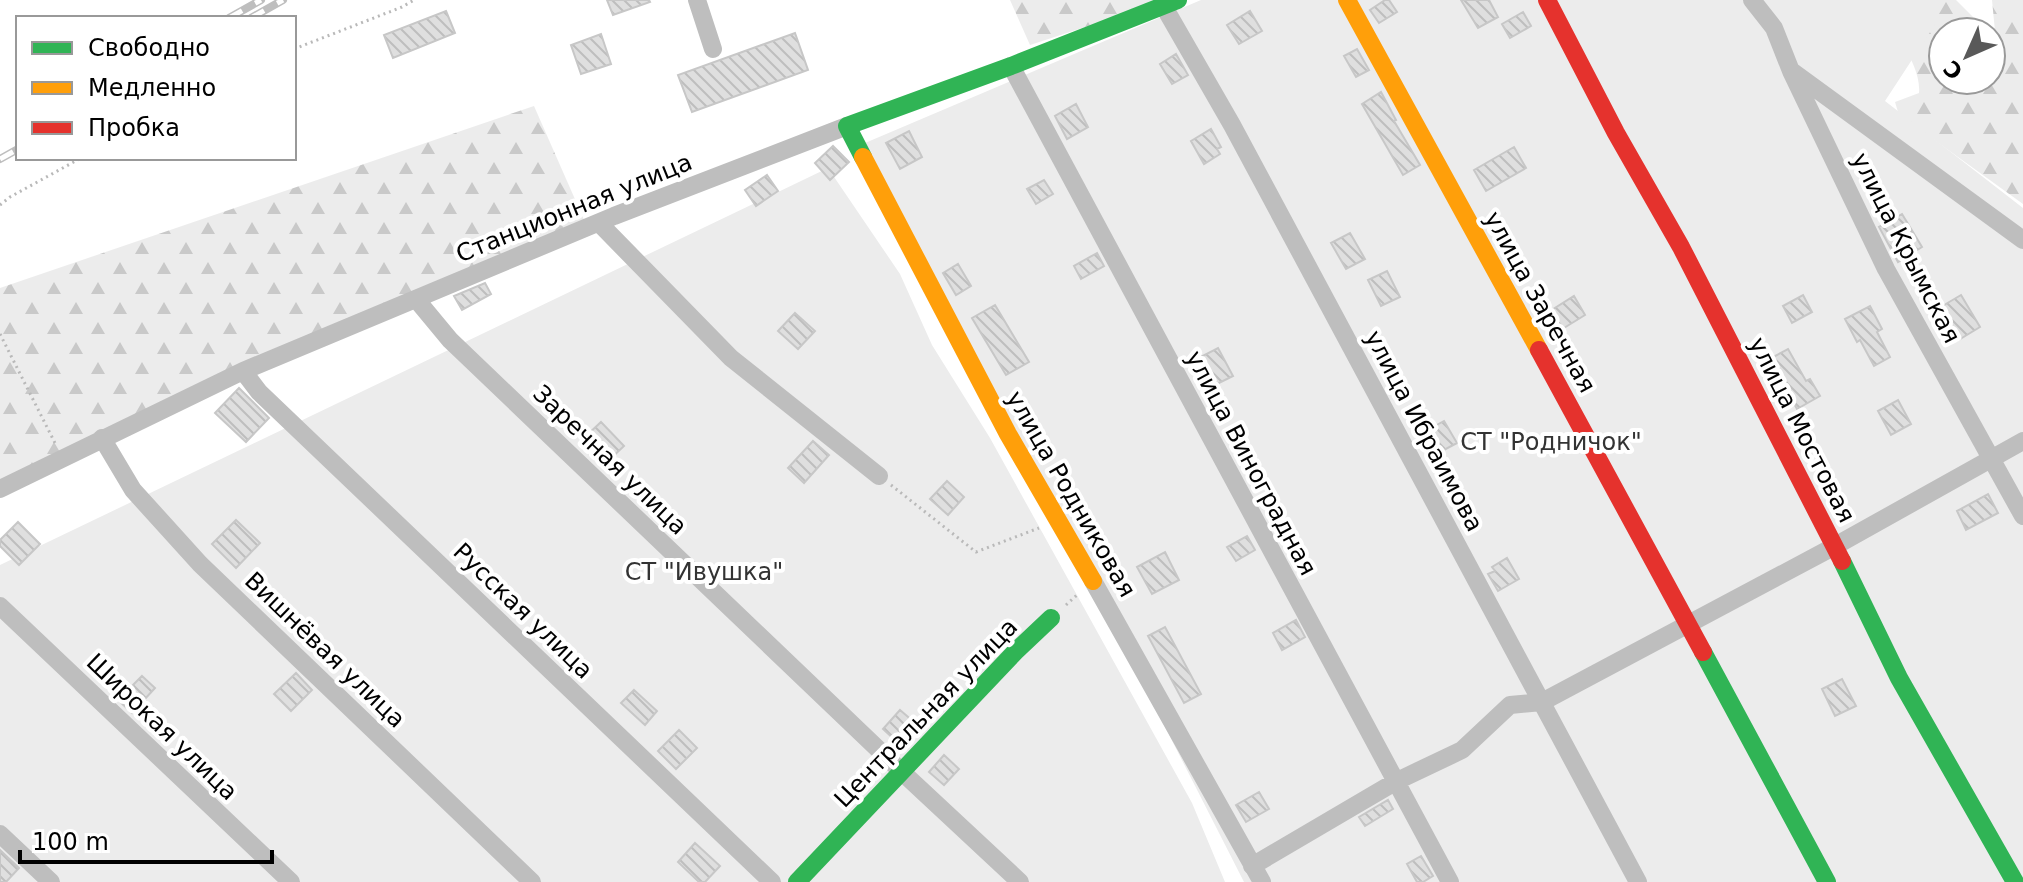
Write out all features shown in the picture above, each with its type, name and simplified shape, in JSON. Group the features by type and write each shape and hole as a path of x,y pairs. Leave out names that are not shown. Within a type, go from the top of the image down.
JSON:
{"street":[{"path":"697,0 713,49"},
{"name":"улица Заречная","path":"1347,0 1827,882"},
{"name":"улица Мостовая","path":"1547,0 1616,133 1681,247 1835,546 1899,678 2015,882"},
{"name":"улица Крымская","path":"1752,0 1774,28 1791,71 1886,269 2023,516"},
{"name":"Станционная улица","path":"0,489 243,371 599,223 1171,3"},
{"name":"улица Ибраимова","path":"1171,3 1232,125 1638,882"},
{"name":"улица Виноградная","path":"1011,66 1450,882"},
{"path":"1791,71 2023,240"},
{"name":"улица Родниковая","path":"847,126 1008,434 1257,874"},
{"path":"599,223 731,358 879,476"},
{"name":"Заречная улица","path":"416,299 450,340 1020,882"},
{"name":"Русская улица","path":"243,371 259,392 772,882"},
{"name":"Вишнёвая улица","path":"102,438 133,490 200,564 532,882"},
{"path":"1257,874 1395,782 1462,750 1510,705 1542,702 1835,546 2023,441"},
{"name":"Широкая улица","path":"0,606 291,882"},
{"name":"Центральная улица","path":"797,882 1051,618"},
{"path":"0,834 51,882"}],"path":[{"path":"296,48 414,0"},
{"path":"0,205 77,160"},
{"path":"0,334 62,457"},
{"path":"879,476 976,552 1058,521"},
{"name":"Центральная улица","path":"1051,618 1093,581"}],"green space":[{"path":"1010,0 1168,0 1030,45"},
{"name":"СТ \"Родничок\"","path":"1201,0 1908,0 1932,16 1927,16 1927,37 1885,101 2023,208 2023,882 1244,882 865,143"},
{"path":"1874,0 1956,0 1972,16 1927,16 1927,96 2007,96 2007,16 1994,16 1992,0 2023,0 2023,204 1898,112 1895,102 1919,93 1919,82 1896,32"},
{"path":"534,106 585,222 0,481 0,288"},
{"name":"СТ \"Ивушка\"","path":"828,168 900,274 932,345 990,438 1192,803 1225,882 0,882 0,565"}],"building":[{"path":"607,0 649,0 650,2 613,15"},
{"path":"1389,0 1397,12 1379,23 1370,10"},
{"path":"1461,0 1489,0 1498,17 1478,28"},
{"path":"446,11 455,33 393,58 384,35"},
{"path":"1250,11 1262,31 1239,44 1227,25"},
{"path":"1523,12 1531,26 1510,38 1502,24"},
{"path":"795,33 808,70 692,112 678,75"},
{"path":"601,34 611,64 581,74 571,45"},
{"path":"1357,49 1369,70 1356,77 1344,56"},
{"path":"1176,54 1188,75 1172,84 1160,64"},
{"path":"1381,92 1420,165 1403,175 1362,104"},
{"path":"1076,104 1088,127 1067,139 1055,116"},
{"path":"1211,129 1221,147 1217,149 1220,154 1204,164 1191,141"},
{"path":"909,131 922,157 900,169 886,143"},
{"path":"833,146 849,162 830,180 815,163"},
{"path":"1514,147 1526,168 1486,191 1474,170"},
{"path":"767,175 778,191 756,206 745,190"},
{"path":"1044,180 1053,194 1036,204 1027,189"},
{"path":"1902,214 1922,247 1898,262 1879,227"},
{"path":"1350,233 1365,259 1346,269 1331,243"},
{"path":"1097,253 1104,266 1081,279 1074,266"},
{"path":"958,264 971,286 956,295 943,273"},
{"path":"1387,271 1400,297 1381,306 1368,280"},
{"path":"485,283 491,294 462,310 454,296"},
{"path":"1803,295 1812,312 1792,323 1783,306"},
{"path":"1961,295 1980,327 1957,341 1949,328 1945,331 1934,311"},
{"path":"1574,296 1585,315 1551,336 1539,318"},
{"path":"995,305 1029,362 1006,375 972,318"},
{"path":"1870,306 1882,329 1877,332 1890,357 1874,366 1845,319"},
{"path":"795,313 815,331 798,349 778,331"},
{"path":"1218,348 1233,376 1203,391 1189,363"},
{"path":"1788,349 1806,381 1810,379 1820,396 1797,409 1766,361"},
{"path":"239,388 269,418 246,442 215,413"},
{"path":"1898,400 1911,424 1891,435 1878,411"},
{"path":"1444,421 1457,443 1429,458 1417,436"},
{"path":"601,422 624,446 609,460 586,436"},
{"path":"813,441 829,455 804,483 788,468"},
{"path":"947,481 964,497 948,515 930,499"},
{"path":"1988,494 1998,513 1966,530 1957,511"},
{"path":"236,520 260,543 236,568 212,544"},
{"path":"18,522 40,544 19,565 0,546 0,540"},
{"path":"1247,536 1255,550 1236,561 1227,547"},
{"path":"1165,552 1179,580 1152,594 1137,567"},
{"path":"1507,558 1519,579 1498,591 1488,574 1495,571 1492,567"},
{"path":"1296,620 1305,637 1282,650 1273,633"},
{"path":"1165,627 1201,694 1184,703 1148,636"},
{"path":"296,673 312,690 291,711 274,694"},
{"path":"142,676 155,688 132,713 118,700"},
{"path":"1842,679 1856,706 1835,716 1822,689"},
{"path":"634,690 657,711 645,725 621,703"},
{"path":"900,710 914,722 896,741 883,729"},
{"path":"679,730 697,748 676,769 658,751"},
{"path":"944,755 959,769 944,785 929,772"},
{"path":"1259,792 1269,809 1246,822 1236,805"},
{"path":"1388,800 1393,809 1365,826 1359,817"},
{"path":"695,843 720,866 705,882 699,882 678,862"},
{"path":"0,850 19,868 6,882 0,882"},
{"path":"1421,856 1433,876 1417,882 1407,864"}],"railway":[{"path":"233,16 261,0"},
{"path":"255,16 283,0"},
{"path":"0,159 16,150"}],"traffic: fast":[{"path":"863,157 847,126 1178,0"},
{"path":"1842,561 1899,678 2015,882"},
{"path":"797,882 1051,618"},
{"path":"1703,652 1827,882"}],"traffic: slow":[{"path":"1347,0 1539,350"},
{"path":"863,157 1008,434 1093,581"}],"traffic: jam":[{"path":"1547,0 1616,133 1681,247 1842,561"},
{"path":"1539,350 1703,652"}]}
